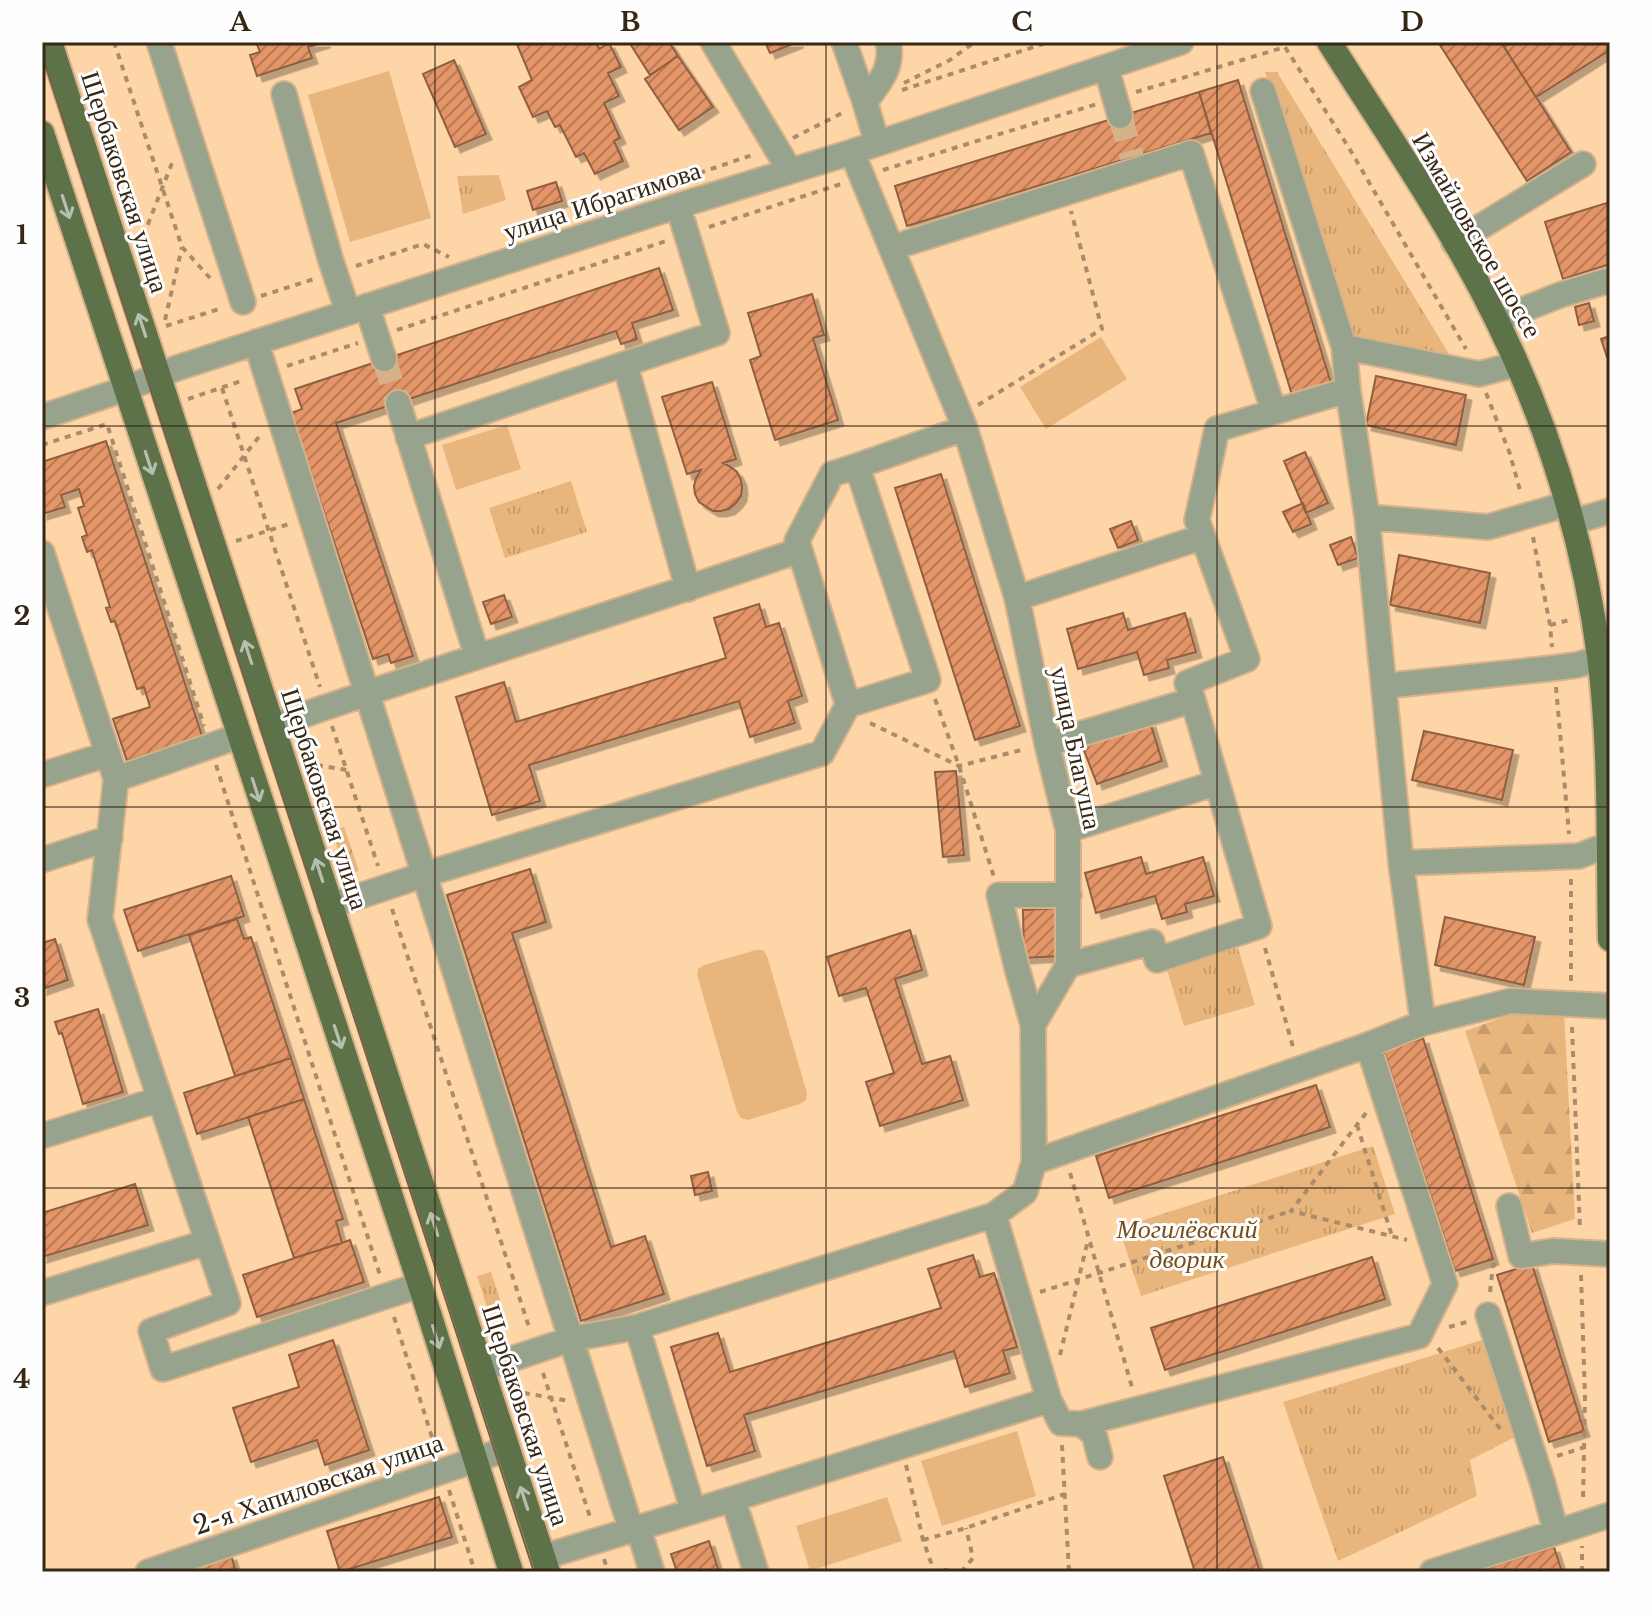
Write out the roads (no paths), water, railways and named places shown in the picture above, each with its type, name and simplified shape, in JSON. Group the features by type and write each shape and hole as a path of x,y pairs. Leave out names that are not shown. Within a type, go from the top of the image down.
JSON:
{"main road":[{"name":"Щербаковская улица","path":"50,42 545,1564"},
{"name":"Измайловское шоссе","path":"1329,42 1480,286 1545,433 1605,656 1610,939"},
{"path":"42,133 420,1285 511,1572"}],"street":[{"path":"159,42 243,302"},
{"path":"713,42 790,171"},
{"path":"844,42 877,143"},
{"path":"865,102 887,72 888,42"},
{"name":"улица Ибрагимова","path":"42,417 357,309 676,194 790,171 1181,42"},
{"path":"1106,67 1118,107"},
{"path":"1263,91 1344,347 1367,517 1401,863 1423,1023"},
{"path":"284,94 335,273 380,348"},
{"name":"улица Благуша","path":"852,152 963,422 1017,598 1068,830 1068,965 1033,1025"},
{"path":"891,248 1066,193 1133,164 1191,153 1274,412"},
{"path":"1454,243 1583,164"},
{"path":"408,437 717,333 676,194"},
{"path":"1497,320 1560,295 1610,280"},
{"path":"256,342 592,1406 652,1572"},
{"path":"1344,347 1479,374 1517,364"},
{"path":"625,364 688,589"},
{"path":"1068,965 1152,942 1157,960 1259,926 1187,683 1247,659 1197,520 1217,429 1348,390"},
{"path":"398,403 477,656"},
{"path":"846,708 797,541 832,474 963,422"},
{"path":"330,906 822,753 846,708 928,680 857,466"},
{"path":"1367,517 1488,527 1527,516 1610,511"},
{"path":"1017,598 1202,537"},
{"path":"272,726 800,550"},
{"path":"42,553 116,779 100,919 228,1303 151,1331 163,1369 420,1285"},
{"path":"1384,686 1577,665 1605,656"},
{"path":"1047,744 1193,700"},
{"path":"116,779 239,736"},
{"path":"42,775 108,754"},
{"path":"1068,830 1216,783"},
{"path":"42,860 110,838"},
{"path":"1401,863 1579,856 1609,845"},
{"path":"482,1369 571,1339 637,1327 994,1215 1025,1192 1034,1162 1033,1025 999,895 1069,895"},
{"path":"1034,1162 1423,1023 1511,1001 1610,1006"},
{"path":"1071,1424 1139,1410 1423,1335 1445,1284 1368,1045"},
{"path":"42,1136 160,1099"},
{"path":"1509,1206 1521,1256 1553,1251 1610,1254"},
{"path":"994,1215 1049,1400 1071,1424 1094,1434 1100,1457"},
{"path":"42,1293 208,1242"},
{"path":"1488,1315 1556,1532"},
{"path":"637,1327 693,1510"},
{"path":"545,1564 634,1528 1049,1400"},
{"name":"2-я Хапиловская улица","path":"148,1572 507,1449"},
{"path":"733,1499 756,1572"},
{"path":"1432,1572 1610,1515"}],"tunnel":[{"path":"1120,116 1132,157"},
{"path":"384,359 398,403"}],"tram line":[{"path":"42,55 534,1572"}],"park label":[{"name":"Могилёвский дворик","path":"1187,1244"}]}
